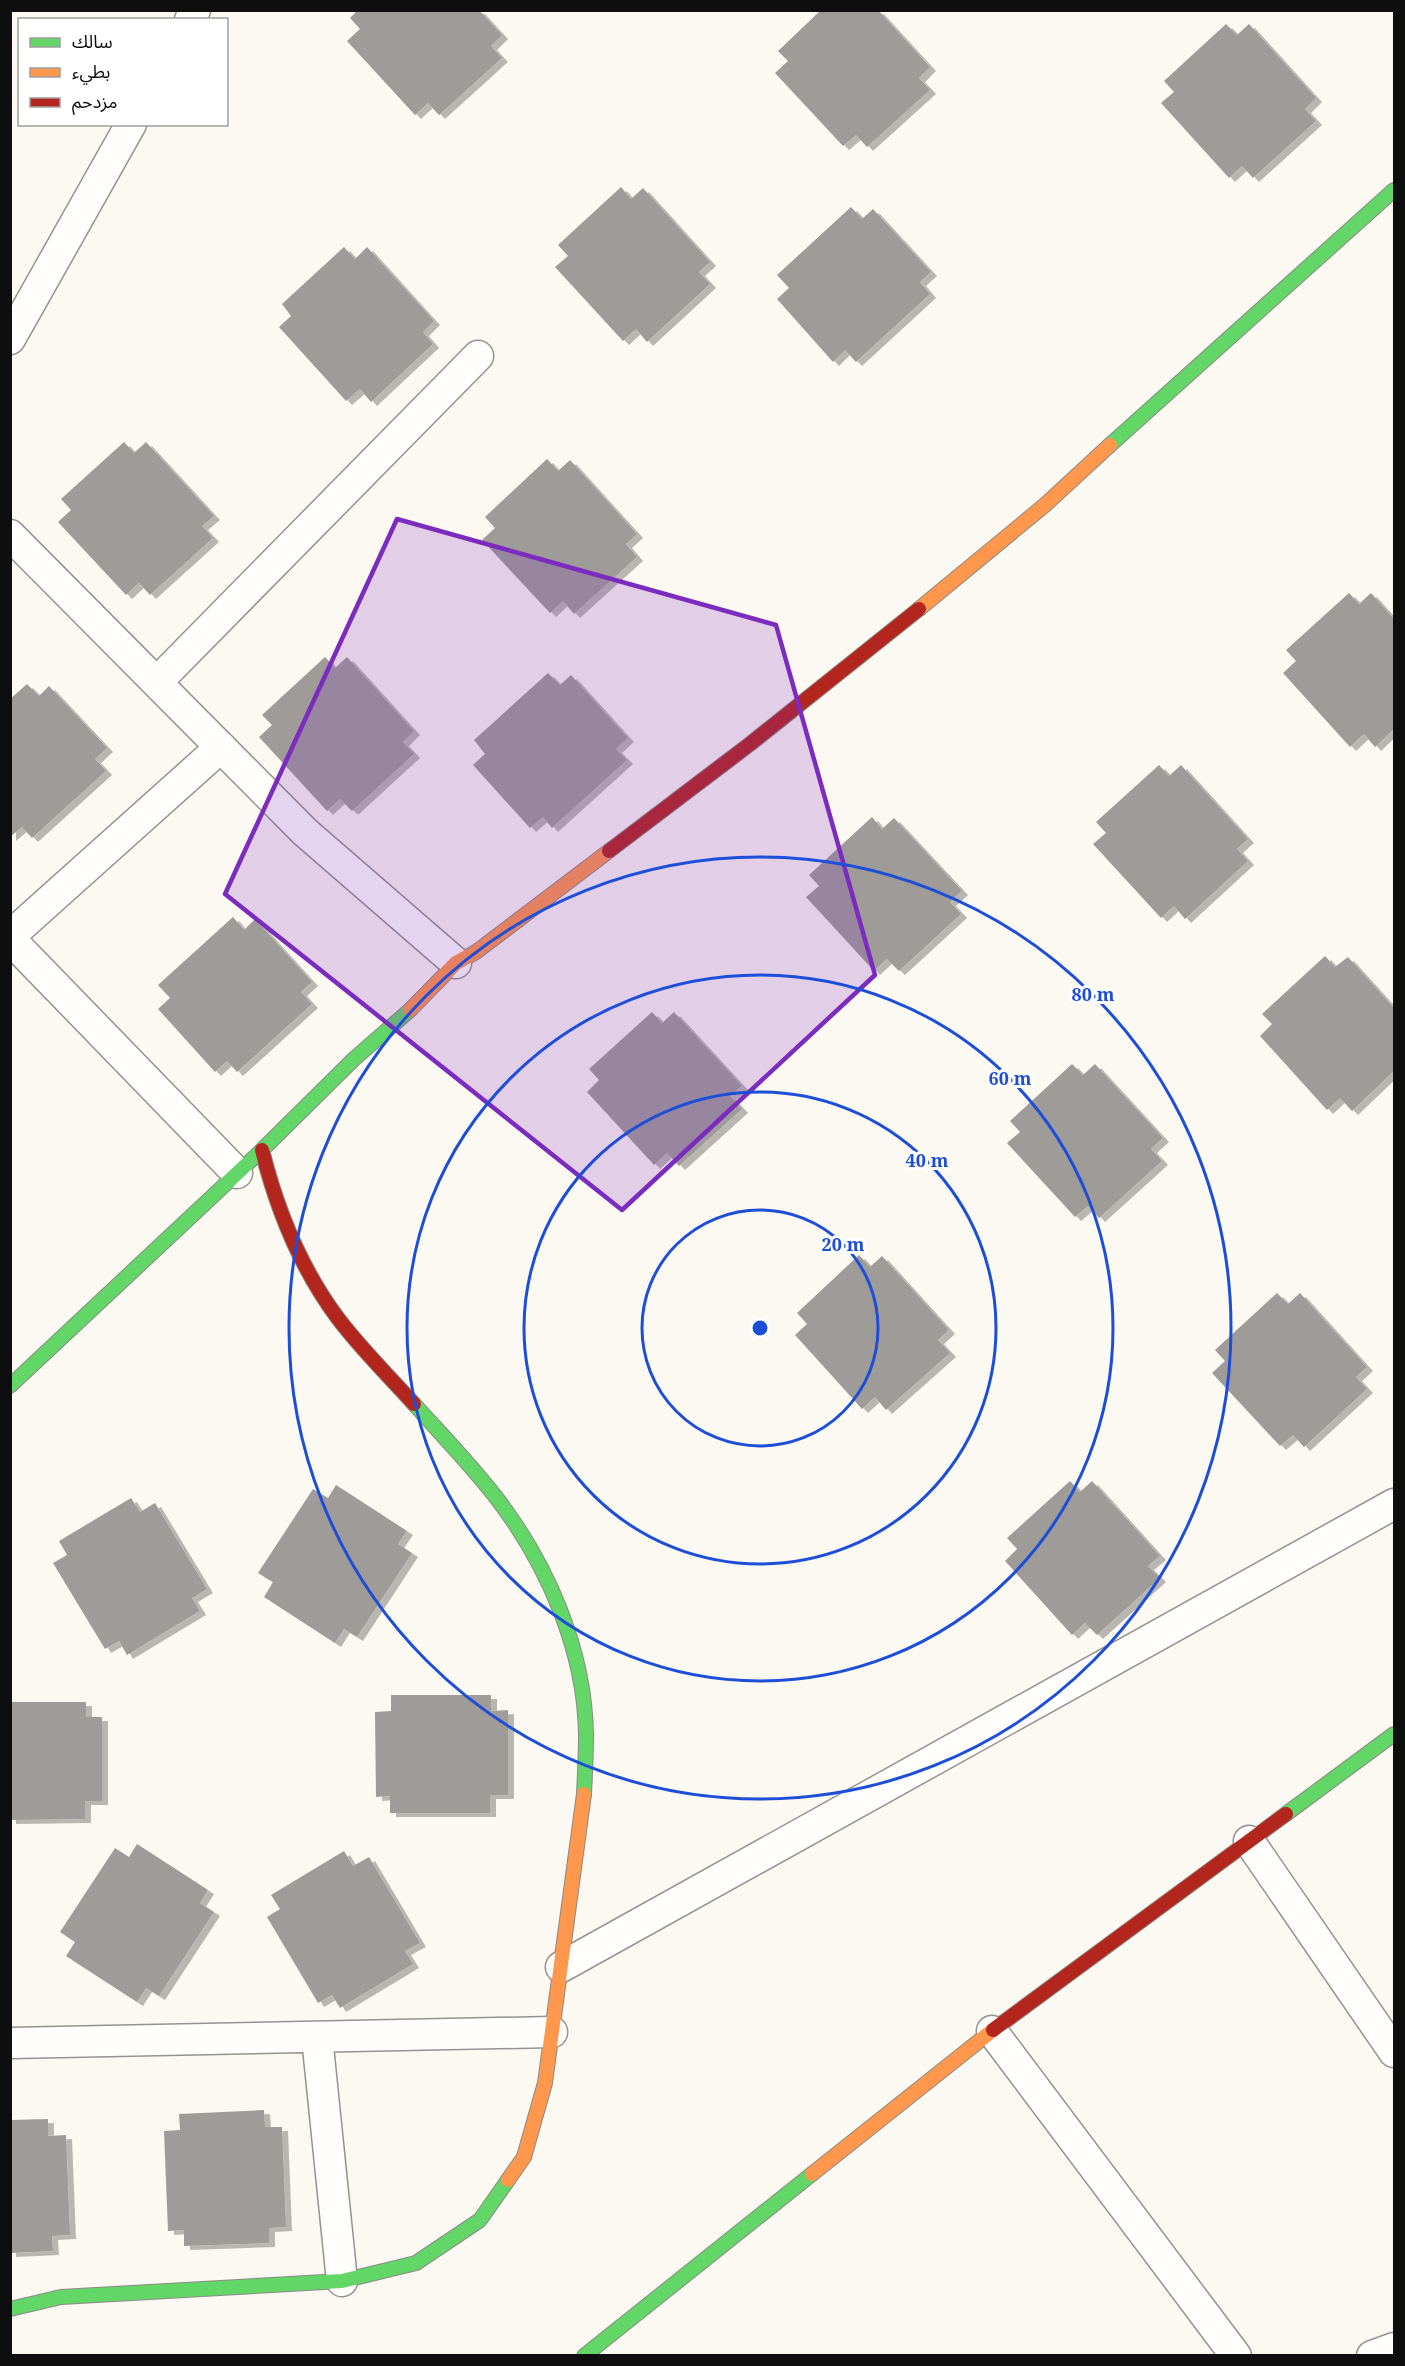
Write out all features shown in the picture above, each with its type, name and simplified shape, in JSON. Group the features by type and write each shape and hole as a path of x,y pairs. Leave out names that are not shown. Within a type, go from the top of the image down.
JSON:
{"street":[{"path":"10,339 130,126"},
{"path":"10,1386 262,1150 354,1059 414,1006 456,963 476,952 750,744 922,607 1045,505 1187,374 1395,190"},
{"path":"157,682 478,356"},
{"path":"10,536 305,832 456,963"},
{"path":"221,747 10,938 237,1173"},
{"path":"10,2309 61,2297 342,2282 416,2263 480,2220 524,2157 544,2083 584,1797 586,1733 578,1669 559,1607 531,1549 495,1496 338,1318 311,1278 290,1236 273,1194 262,1150"},
{"path":"561,1967 1395,1504"},
{"path":"584,2355 992,2031 1395,1734"},
{"path":"1249,1841 1395,2052"},
{"path":"992,2031 1236,2355"},
{"path":"10,2043 552,2032"},
{"path":"317,2037 342,2282"},
{"path":"1372,2355 1395,2348"}],"highlighted area":[{"path":"397,519 776,625 875,975 622,1210 225,894"}],"building":[{"path":"358,10 479,10 502,35 491,46 502,58 439,115 428,103 415,115 347,41 360,29 350,18"},
{"path":"821,10 878,10 930,67 919,78 930,90 867,147 856,135 843,146 775,73 788,61 778,51"},
{"path":"1226,24 1237,35 1249,24 1316,98 1305,109 1316,121 1253,178 1242,166 1229,178 1161,103 1174,92 1164,81"},
{"path":"621,187 631,199 643,188 710,262 699,272 710,284 647,342 636,329 623,341 555,267 568,256 558,245"},
{"path":"851,207 862,219 873,209 931,272 920,282 930,294 856,362 845,350 833,362 777,299 789,288 777,275"},
{"path":"344,247 355,259 367,247 434,321 423,332 433,344 371,402 360,389 346,401 279,327 291,316 282,304"},
{"path":"124,442 134,453 146,442 214,516 202,526 213,538 150,595 139,583 126,595 58,522 71,510 61,499"},
{"path":"547,459 558,471 570,460 637,534 626,544 637,557 574,614 563,601 550,613 482,540 495,528 485,517"},
{"path":"1349,593 1359,604 1371,593 1394,619 1394,729 1375,747 1364,734 1350,747 1283,673 1296,661 1286,650"},
{"path":"325,657 335,668 347,657 414,731 403,742 414,754 352,811 340,799 327,811 259,737 272,725 262,715"},
{"path":"548,673 560,685 571,675 628,738 616,749 627,760 552,828 543,817 530,828 473,765 485,754 474,740"},
{"path":"27,684 39,696 49,686 107,748 95,759 106,771 32,838 22,827 10,837 10,699"},
{"path":"1159,765 1169,776 1181,765 1248,839 1237,849 1248,861 1185,919 1174,906 1161,918 1093,844 1106,833 1096,822"},
{"path":"872,817 882,829 894,818 962,891 950,902 961,914 899,971 887,959 874,971 806,897 819,886 809,875"},
{"path":"233,917 244,930 255,919 312,982 301,992 312,1004 237,1072 227,1061 215,1072 158,1009 170,998 158,985"},
{"path":"1325,956 1335,967 1348,957 1394,1008 1394,1071 1352,1111 1340,1098 1327,1110 1260,1036 1272,1024 1262,1014"},
{"path":"652,1012 662,1023 674,1012 742,1086 730,1096 742,1109 679,1166 667,1153 654,1165 587,1092 599,1080 589,1069"},
{"path":"1072,1064 1083,1075 1095,1064 1163,1138 1151,1149 1162,1161 1099,1218 1088,1206 1075,1217 1007,1143 1020,1132 1010,1121"},
{"path":"859,1255 870,1267 882,1256 949,1330 938,1340 950,1353 886,1410 875,1397 862,1409 795,1335 807,1324 797,1313"},
{"path":"1277,1293 1288,1304 1300,1293 1367,1367 1356,1377 1367,1389 1304,1447 1293,1435 1280,1446 1212,1373 1225,1361 1215,1350"},
{"path":"1070,1481 1080,1492 1092,1481 1160,1556 1148,1566 1160,1578 1097,1635 1085,1623 1072,1635 1005,1561 1017,1549 1007,1538"},
{"path":"336,1485 407,1531 398,1544 412,1553 357,1637 344,1629 335,1643 264,1597 273,1582 258,1573 313,1489 328,1498"},
{"path":"131,1498 140,1512 155,1503 207,1589 192,1598 200,1611 127,1655 119,1641 105,1649 53,1563 67,1555 59,1541"},
{"path":"391,1695 491,1695 491,1711 508,1710 508,1795 490,1795 490,1813 390,1813 390,1796 376,1797 375,1712 391,1711"},
{"path":"10,1702 86,1702 86,1717 102,1717 102,1801 85,1801 85,1819 10,1820"},
{"path":"137,1844 208,1890 200,1903 214,1912 159,1996 146,1988 137,2002 66,1956 75,1942 60,1932 115,1848 129,1857"},
{"path":"344,1851 353,1866 369,1857 420,1943 405,1951 413,1964 340,2008 332,1995 318,2003 267,1917 280,1909 271,1895"},
{"path":"264,2110 265,2127 282,2127 286,2227 269,2228 269,2243 184,2246 184,2230 168,2231 164,2131 180,2130 179,2114"},
{"path":"48,2119 48,2136 66,2135 70,2235 52,2236 53,2251 10,2253 10,2120"}],"traffic: fast":[{"path":"1110,445 1394,190"},
{"path":"10,1386 262,1150 354,1059 410,1010"},
{"path":"414,1404 476,1472 514,1522 531,1550 560,1609 579,1671 584,1703 586,1735 584,1794"},
{"path":"1286,1814 1394,1734"},
{"path":"584,2356 812,2174"},
{"path":"10,2309 61,2297 342,2281 416,2263 480,2220 508,2180"}],"traffic: slow":[{"path":"919,609 1045,505 1110,445"},
{"path":"410,1010 456,963 476,952 609,851"},
{"path":"508,2180 524,2157 545,2083 584,1794"},
{"path":"812,2174 993,2030"}],"traffic: jam":[{"path":"609,851 750,744 919,609"},
{"path":"262,1150 291,1237 312,1278 337,1317 414,1404"},
{"path":"993,2030 1286,1814"}]}
